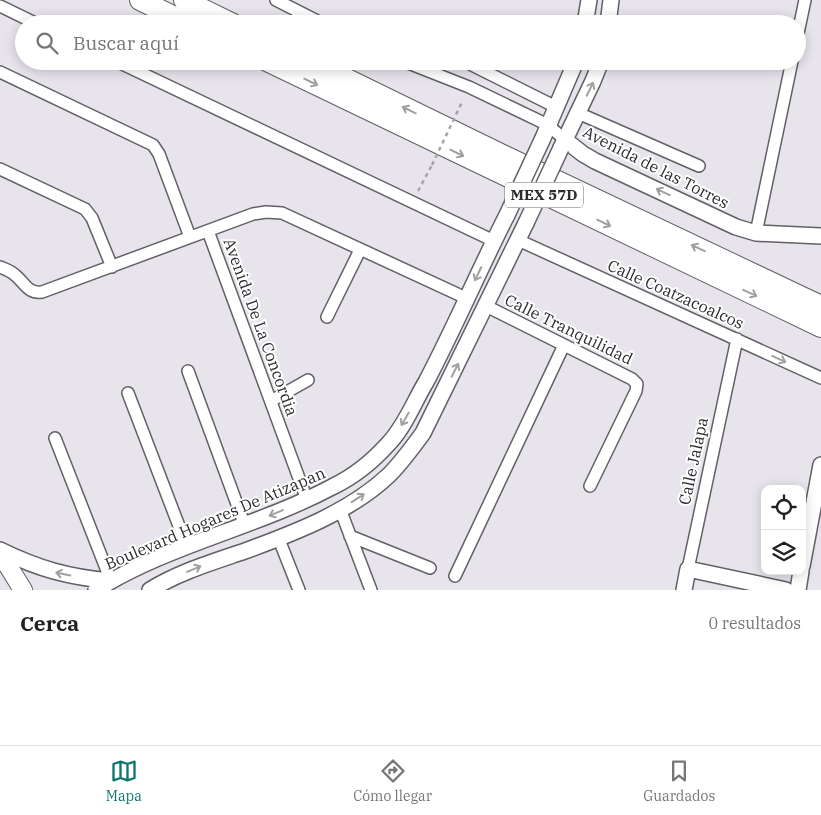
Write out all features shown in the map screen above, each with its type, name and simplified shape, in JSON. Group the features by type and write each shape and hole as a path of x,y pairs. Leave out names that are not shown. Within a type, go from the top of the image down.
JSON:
{"highway":[{"path":"140,0 171,15"},
{"path":"184,0 215,15"},
{"name":"MEX 57D","path":"286,70 821,327"},
{"name":"MEX 57D","path":"328,70 510,159 821,306"}],"main road":[{"path":"0,552 23,590"}],"street":[{"path":"276,0 305,15"},
{"path":"586,15 588,0"},
{"path":"609,15 611,0"},
{"path":"802,15 805,0"},
{"path":"0,6 19,15"},
{"path":"135,70 494,241"},
{"name":"Avenida de las Torres","path":"426,70 469,87 563,144 736,227 756,233 821,236"},
{"path":"482,70 556,107"},
{"name":"Boulevard Hogares De Atizapan","path":"96,590 149,562 245,526 307,500 356,472 390,442 404,422 447,341 507,215 572,70"},
{"path":"150,590 197,568 316,522 370,490 388,476 407,456 423,434 465,350 598,70"},
{"path":"756,233 790,70"},
{"path":"0,72 153,145 160,154 190,237"},
{"path":"578,113 699,166"},
{"path":"0,169 85,209 92,218 112,266"},
{"name":"Avenida De La Concordia","path":"307,500 208,231 253,214 266,212 282,214 466,298"},
{"path":"0,266 13,273 30,291 36,293 208,231"},
{"name":"Calle Coatzacoalcos","path":"518,240 821,378"},
{"path":"327,317 360,250"},
{"name":"Calle Tranquilidad","path":"486,306 632,379 637,384 636,391 590,486"},
{"name":"Calle Jalapa","path":"684,590 737,339"},
{"path":"447,341 465,350"},
{"path":"455,576 564,345"},
{"path":"188,371 245,526"},
{"path":"271,401 308,380"},
{"path":"128,393 187,548"},
{"path":"0,552 52,572 81,578 111,581 55,438"},
{"path":"806,545 821,465"},
{"path":"340,509 371,590"},
{"path":"350,536 430,568"},
{"path":"278,537 299,590"},
{"path":"688,569 786,590"},
{"path":"798,590 800,575"}],"path":[{"path":"412,203 463,100"}]}
